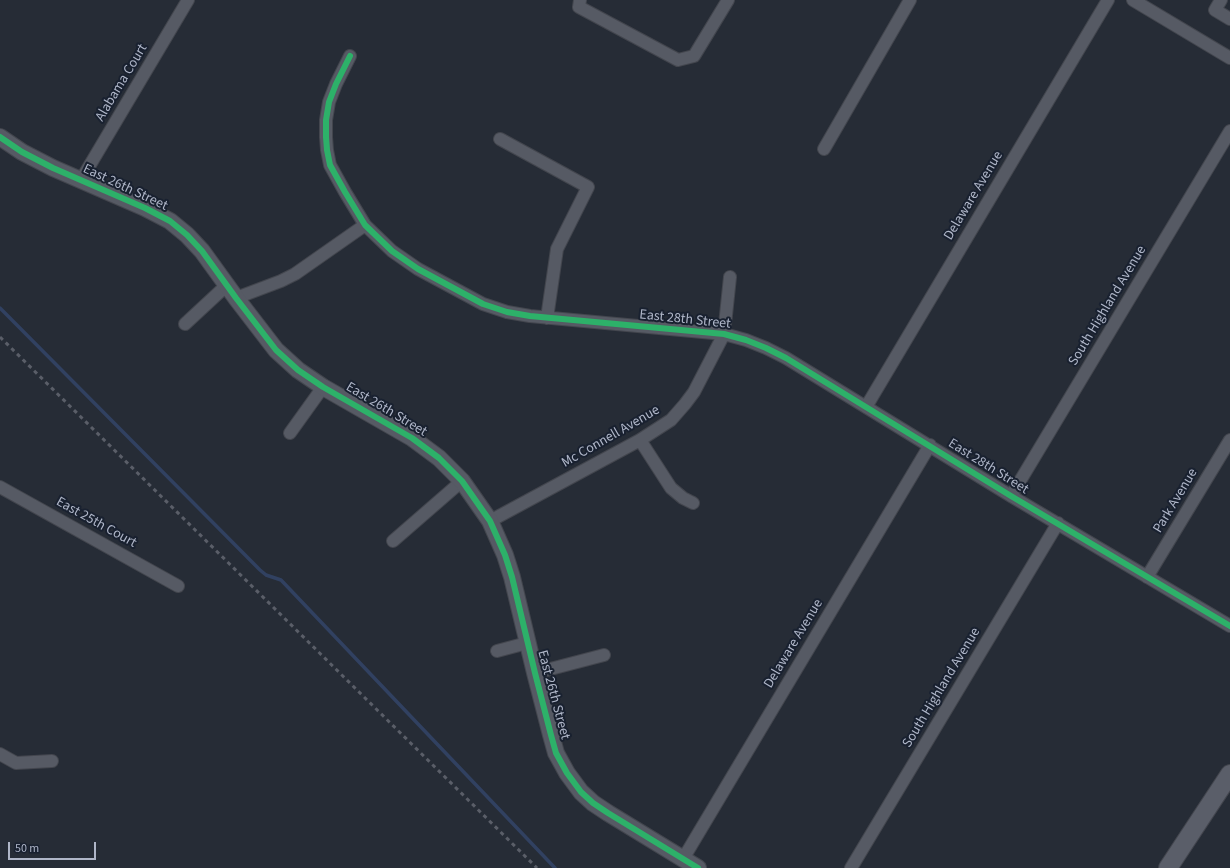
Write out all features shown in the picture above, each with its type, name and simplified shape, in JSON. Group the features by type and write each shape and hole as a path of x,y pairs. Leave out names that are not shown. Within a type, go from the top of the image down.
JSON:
{"main road":[{"path":"1168,868 1230,774"}],"street":[{"name":"Alabama Court","path":"81,180 188,0"},
{"path":"580,0 579,7 678,60 694,56 728,0"},
{"path":"824,149 910,0"},
{"name":"Delaware Avenue","path":"866,407 1108,0"},
{"path":"1133,0 1230,58"},
{"path":"1221,0 1215,10 1230,19"},
{"name":"East 28th Street","path":"350,56 329,102 326,120 326,136 330,164 345,192 366,225 392,251 418,269 465,296 483,304 508,312 547,318 724,334 746,340 766,348 786,358 1011,496 1230,626"},
{"name":"South Highland Avenue","path":"1011,496 1230,131"},
{"name":"East 26th Street","path":"0,137 28,155 53,168 146,208 170,221 187,235 202,251 276,350 298,370 412,438 439,458 462,481 490,521 505,555 512,577 556,752 567,773 581,792 593,803 698,868"},
{"path":"500,139 588,187 556,249 547,318"},
{"path":"185,324 231,291 281,282 366,225"},
{"name":"Mc Connell Avenue","path":"490,521 640,440 671,420 686,404 694,392 724,334 730,277"},
{"path":"290,433 323,386"},
{"path":"640,440 671,488 683,498 693,503"},
{"name":"Park Avenue","path":"1147,577 1230,440"},
{"name":"Delaware Avenue","path":"683,859 930,446"},
{"path":"393,541 462,481"},
{"name":"East 25th Court","path":"0,487 178,586"},
{"name":"South Highland Avenue","path":"851,868 1058,523"},
{"path":"497,651 528,643"},
{"path":"535,673 604,655"},
{"path":"0,754 16,763 52,761"}],"waterway":[{"path":"0,308 260,570 266,575 281,580 555,868"}],"railway":[{"path":"0,337 537,868"}],"cycle path":[{"path":"350,56 329,102 326,120 326,137 330,165 365,225 392,251 418,269 483,304 507,312 530,316 724,334 746,340 766,348 786,358 1011,496 1230,626"},
{"path":"0,137 22,152 53,168 145,208 170,221 187,235 202,251 276,350 298,370 323,387 412,438 439,458 462,481 490,521 505,555 512,577 556,753 567,773 581,792 593,803 698,868"}]}
